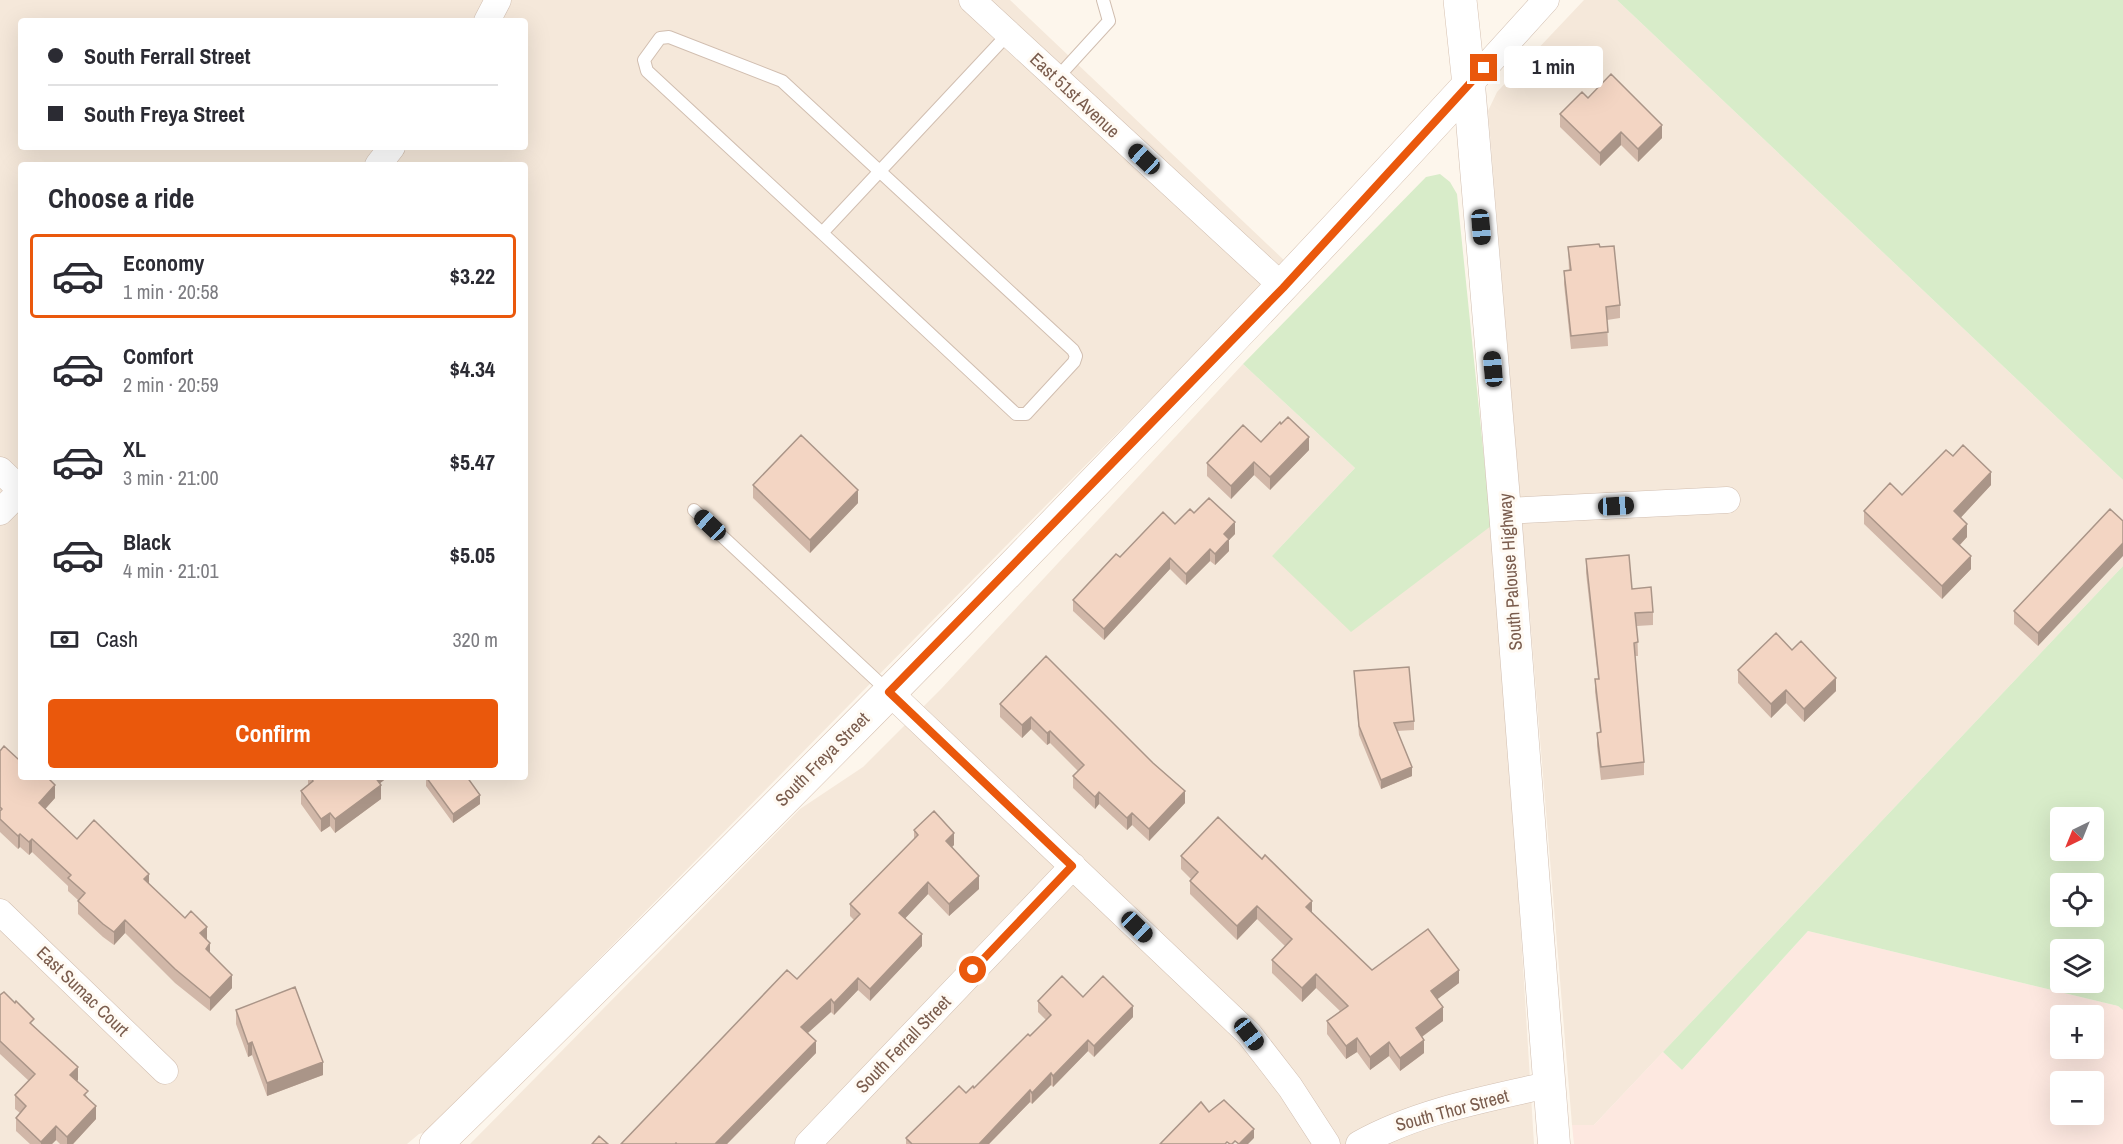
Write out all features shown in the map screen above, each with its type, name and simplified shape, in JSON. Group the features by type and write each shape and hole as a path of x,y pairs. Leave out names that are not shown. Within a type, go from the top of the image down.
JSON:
{"main road":[{"name":"South Palouse Highway","path":"1460,0 1469,85"},
{"name":"South Freya Street","path":"436,1144 889,692 1283,288 1469,85"}],"street":[{"path":"489,18 498,0"},
{"name":"East 51st Avenue","path":"972,0 1283,288"},
{"name":"South Freya Street","path":"1469,85 1546,0"},
{"name":"South Palouse Highway","path":"1469,85 1505,511 1554,1144"},
{"path":"380,162 390,150"},
{"path":"0,470 18,488"},
{"path":"0,512 18,494"},
{"path":"1505,511 1727,500"},
{"path":"889,692 1249,1034 1290,1087 1327,1144"},
{"name":"South Ferrall Street","path":"808,1144 1072,866"},
{"name":"East Sumac Court","path":"0,912 165,1071"},
{"name":"South Thor Street","path":"1359,1144 1387,1128 1482,1100 1548,1085"}],"lane":[{"path":"1057,78 1109,21 1103,0"},
{"path":"822,233 1009,33"},
{"path":"669,37 782,81 880,169 1073,350 1076,356 1074,362 1026,414 1022,416 1016,414 822,233 647,71 644,60 660,38 669,37"},
{"path":"694,510 889,692"}],"shaded area":[{"path":"0,0 1010,0 1286,262 429,1131 419,1134 407,1144 0,1144"},
{"path":"1584,0 1617,0 2123,480 2123,566 1594,1125 1572,1125 1488,111 1497,92"},
{"path":"1243,364 1355,468 1272,556 1491,526 1514,820 1534,1144 470,1144 800,809 863,767 941,689"},
{"path":"1808,931 2050,990 2050,993 2064,993 2118,1006 2123,1010 2123,1144 1574,1144 1572,1125 1594,1125 1663,1052 1682,1070"}],"green space":[{"path":"1617,0 2123,0 2123,480"},
{"path":"1440,174 1450,182 1457,194 1491,526 1351,632 1272,556 1355,468 1243,364 1426,177"},
{"path":"2123,566 2123,1010 2118,1006 2064,993 2104,993 2104,939 2050,939 2050,990 1808,931 1682,1070 1663,1052"}],"building":[{"path":"1611,74 1662,125 1638,149 1621,132 1600,153 1560,114 1582,92 1588,98"},
{"path":"1599,244 1600,247 1614,246 1620,305 1606,307 1608,332 1571,336 1564,271 1571,270 1568,247"},
{"path":"1288,417 1309,437 1270,477 1254,462 1231,486 1207,463 1243,425 1261,442"},
{"path":"801,435 858,490 810,540 753,485"},
{"path":"1963,445 1991,472 1954,511 1967,524 1953,539 1971,556 1942,586 1864,511 1890,483 1902,495 1946,450 1953,456"},
{"path":"1209,498 1235,522 1224,534 1229,539 1215,554 1210,549 1186,574 1170,558 1104,629 1073,600 1116,554 1120,557 1163,512 1175,524 1190,509 1194,513"},
{"path":"2110,509 2123,521 2123,543 2038,633 2014,611"},
{"path":"1629,555 1632,589 1651,587 1653,612 1635,613 1638,642 1634,643 1644,762 1601,767 1597,733 1601,732 1595,679 1599,679 1586,559"},
{"path":"1776,633 1792,650 1801,641 1836,678 1804,709 1786,690 1771,704 1738,670"},
{"path":"1046,656 1153,763 1185,791 1149,829 1132,813 1127,818 1099,792 1095,797 1073,776 1084,765 1050,731 1047,733 1031,717 1022,725 1000,704"},
{"path":"1409,667 1414,721 1394,723 1412,767 1381,780 1359,726 1354,671"},
{"path":"4,746 18,759 18,780 50,780 55,785 39,803 77,839 94,820 149,874 144,879 185,918 191,911 207,927 200,933 210,943 206,949 232,975 210,998 175,969 125,920 114,932 103,924 78,901 85,893 68,878 71,875 32,839 29,842 20,834 18,836 0,819 2,809 0,807 0,751"},
{"path":"377,780 381,785 335,819 330,813 321,819 301,791 313,781"},
{"path":"428,780 469,780 480,795 453,814"},
{"path":"934,811 954,833 946,841 979,876 949,904 928,882 899,913 922,934 870,989 858,978 834,1003 831,999 801,1027 816,1041 715,1144 621,1144 787,970 797,979 860,914 850,904 918,835 914,830"},
{"path":"1218,817 1262,859 1265,855 1312,901 1306,907 1372,970 1428,929 1459,970 1431,991 1443,1007 1416,1028 1424,1040 1400,1058 1389,1042 1370,1057 1357,1038 1346,1046 1327,1021 1348,1006 1316,974 1302,988 1272,960 1292,939 1257,906 1237,926 1190,881 1198,872 1181,856"},
{"path":"1062,976 1083,997 1103,976 1133,1006 1094,1046 1088,1040 1053,1076 1051,1073 1032,1093 1030,1090 979,1144 912,1144 906,1138 959,1086 966,1093 973,1086 974,1088 1028,1034 1030,1036 1051,1015 1038,1001"},
{"path":"295,987 323,1062 267,1083 252,1042 248,1044 236,1010"},
{"path":"4,992 34,1019 30,1023 78,1067 70,1075 88,1091 84,1095 96,1106 67,1137 56,1126 41,1142 16,1118 26,1106 15,1095 35,1074 0,1041 0,995"},
{"path":"1224,1100 1254,1129 1239,1144 1235,1141 1232,1144 1227,1142 1225,1144 1160,1144 1201,1102 1209,1112"},
{"path":"599,1136 608,1144 592,1144"}],"route":[{"path":"973,970 1072,866 889,692 1283,288 1484,68"}]}
